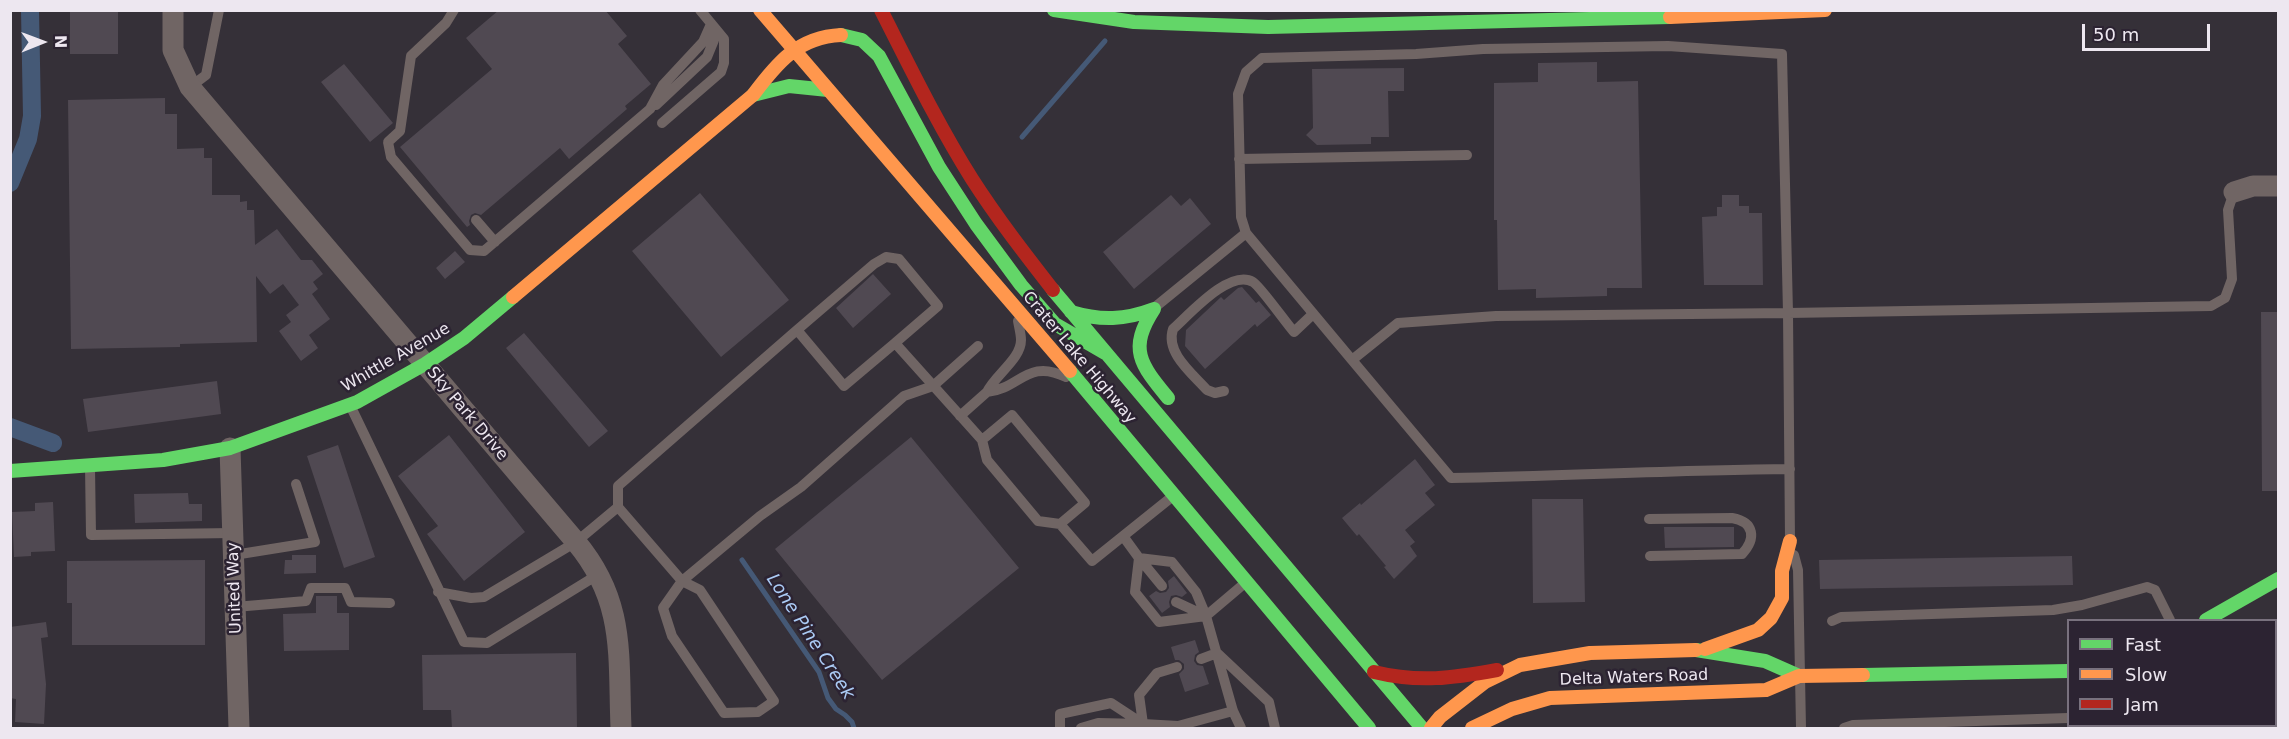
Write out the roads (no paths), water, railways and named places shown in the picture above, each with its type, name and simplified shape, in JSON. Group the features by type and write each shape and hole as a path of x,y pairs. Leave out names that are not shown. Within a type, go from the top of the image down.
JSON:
{"main road":[{"name":"Crater Lake Highway","path":"760,10 1016,308 1369,729"},
{"name":"Crater Lake Highway","path":"881,10 927,103 989,204 1071,312 1422,729"},
{"path":"1054,10 1143,23 1268,27 1686,17 1826,10"},
{"path":"753,95 775,66 808,41 839,35 862,40 879,56 939,167 976,224 1021,285 1055,324 1105,353"},
{"path":"753,95 789,86 828,90"},
{"name":"Whittle Avenue","path":"10,471 164,460 230,448 350,405 425,364 464,338 753,95"},
{"path":"1071,312 1098,320 1120,321 1154,309"},
{"path":"1154,309 1145,321 1138,342 1139,357 1146,373 1177,409"},
{"path":"1212,456 1236,507"},
{"path":"1700,650 1758,630 1771,618 1782,598 1782,571 1790,542"},
{"path":"2209,619 2278,579"},
{"name":"Delta Waters Road","path":"1431,729 1440,717 1485,682 1520,665 1590,653 1700,650 1765,661 1799,676"},
{"path":"1374,672 1398,679 1429,680 1520,665"},
{"name":"Delta Waters Road","path":"1472,729 1512,709 1550,698 1591,694 1766,690 1799,676 2067,671"}],"street":[{"name":"Sky Park Drive","path":"173,10 173,50 190,87 576,542 599,574 610,599 618,628 621,729"},
{"path":"2234,192 2253,186 2278,186"},
{"name":"United Way","path":"230,448 239,729"}],"lane":[{"path":"190,87 206,75 219,10"},
{"path":"454,10 446,23 411,56 400,131 388,142 391,157 470,250 484,251 650,109 707,57 714,40 711,24"},
{"path":"662,123 721,72 724,63 724,39 700,10"},
{"path":"1790,469 1452,478 1246,233 1241,217 1238,94 1246,72 1262,58 1416,54 1483,49 1668,46 1782,54 1788,314 1790,469 1790,542 1798,570 1801,729"},
{"path":"400,131 408,140"},
{"path":"1239,159 1467,155"},
{"path":"1352,360 1398,323 1496,316 1788,314 2211,306 2225,298 2232,279 2228,210 2234,192"},
{"path":"476,220 495,242"},
{"path":"1154,309 1246,233"},
{"path":"797,330 844,386 938,306 899,259 886,257 874,264 797,330 618,486 618,507 682,581 700,590 774,701 758,712 724,713 672,636 663,608 682,581 760,516 801,487 904,396 933,386 978,346"},
{"path":"1224,391 1215,393 1207,390 1172,347 1170,338 1173,329 1223,284 1240,279 1252,282 1294,332 1313,314"},
{"path":"960,416 987,392 992,380 1016,357 1022,342 1016,308"},
{"path":"895,343 982,440 987,460 1038,520 1060,524 1092,561 1173,495"},
{"path":"987,392 999,391 1028,372 1043,370 1061,374 1076,381"},
{"path":"350,405 464,642 487,643 599,574"},
{"path":"982,440 1012,415 1085,503 1060,524"},
{"path":"90,467 91,535 233,533"},
{"path":"234,555 315,542 296,484"},
{"path":"438,592 471,598 484,597 576,542 618,507"},
{"path":"1649,519 1732,518 1742,520 1748,525 1752,536 1749,546 1742,554 1650,556"},
{"path":"1123,536 1162,586"},
{"path":"1139,558 1135,592 1159,622 1206,616 1246,582"},
{"path":"1139,558 1172,562 1196,592 1206,616 1233,711 1241,729"},
{"path":"1832,621 1841,617 2053,610 2082,605 2147,587 2155,590 2169,619"},
{"path":"236,607 306,601 311,588 345,588 351,602 390,603"},
{"path":"1176,602 1206,616"},
{"path":"1201,659 1217,653"},
{"path":"1217,653 1269,702 1275,729"},
{"path":"1143,724 1139,695 1157,673 1177,667"},
{"path":"1060,729 1060,714 1111,702 1143,724"},
{"path":"1081,729 1098,723 1178,726 1233,711"},
{"path":"1844,729 1852,725 2067,718"}],"waterway":[{"path":"10,183 28,139 32,116 30,10"},
{"name":"Lone Pine Creek","path":"1022,137 1105,41"},
{"path":"10,427 53,443"},
{"name":"Lone Pine Creek","path":"742,560 819,672 828,698 836,709 852,722 854,728"}]}
